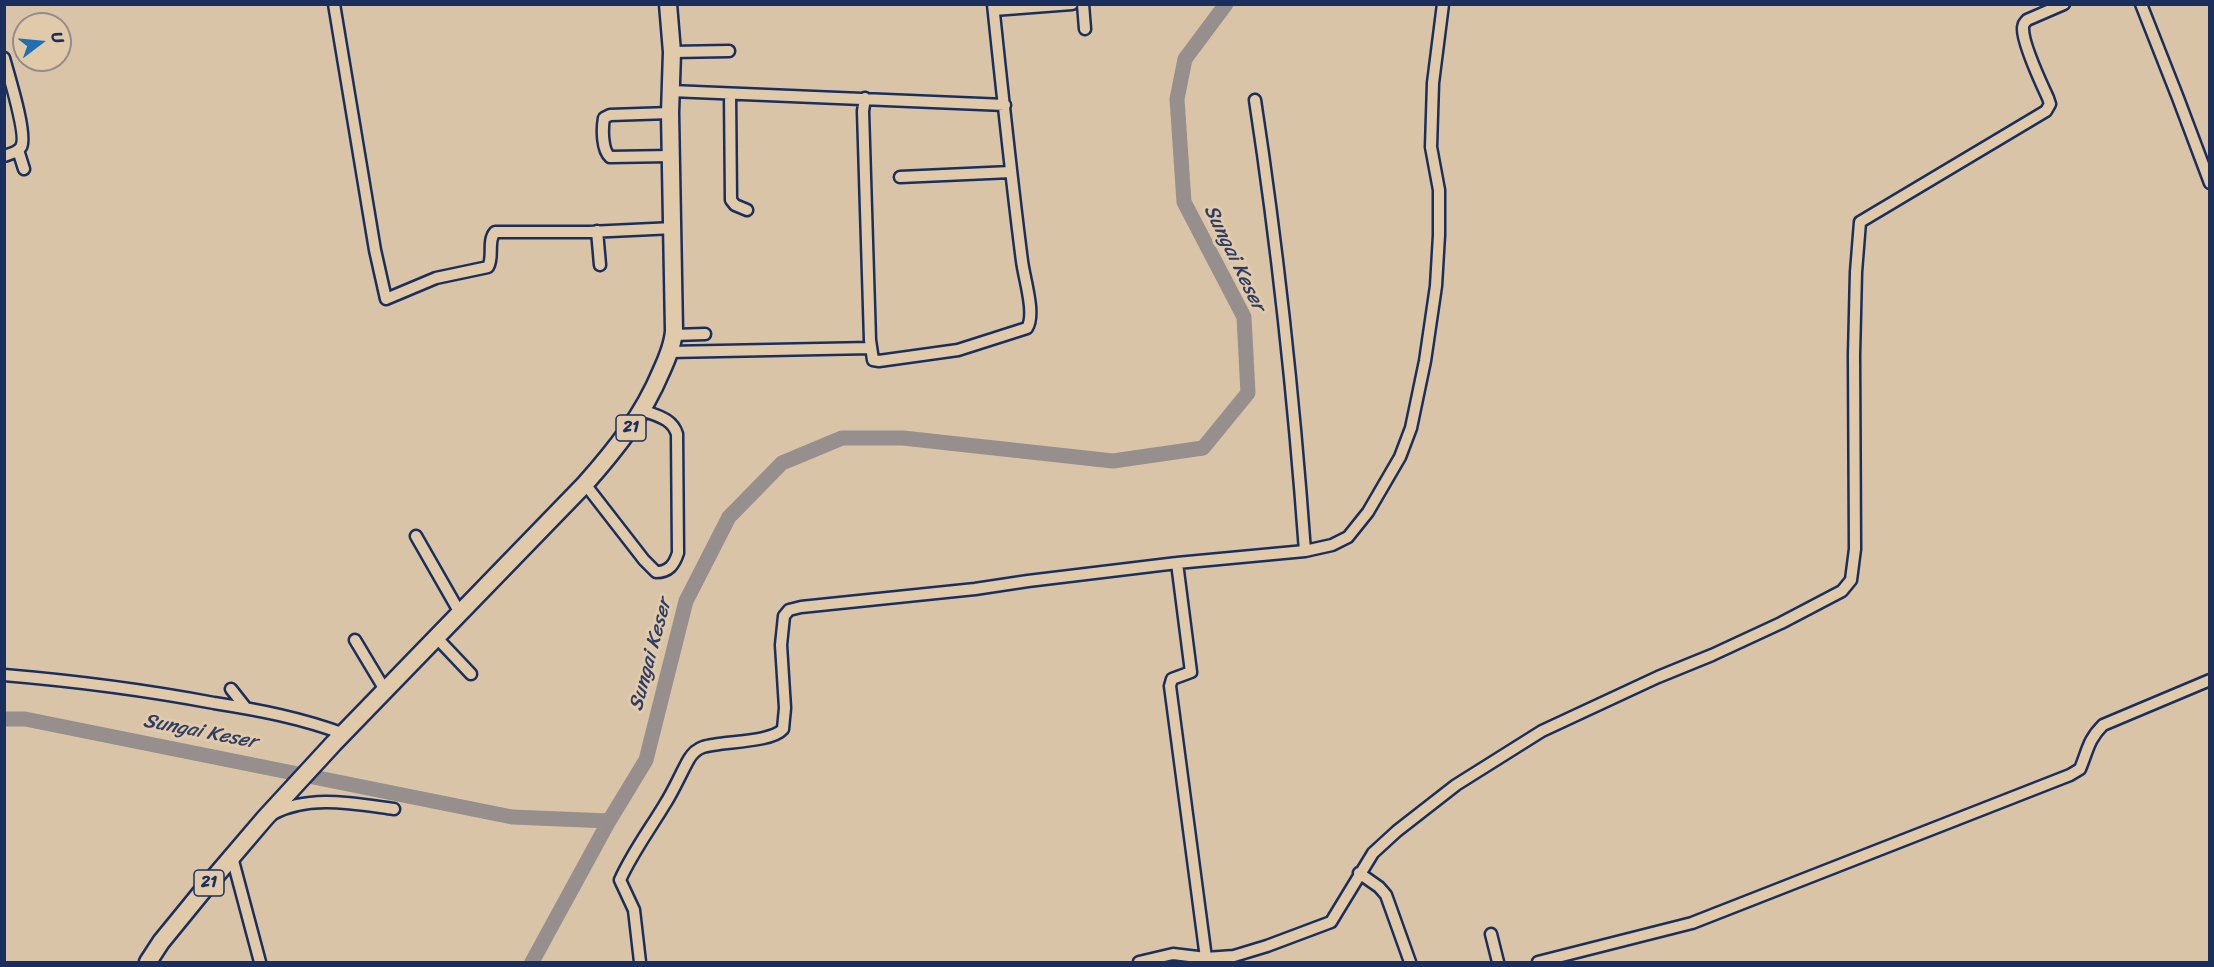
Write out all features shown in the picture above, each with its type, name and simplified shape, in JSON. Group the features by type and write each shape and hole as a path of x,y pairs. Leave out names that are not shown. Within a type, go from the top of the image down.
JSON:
{"highway":[{"name":"21","path":"148,963 161,942 270,813 619,446 651,395 674,335 674,228 670,113 672,52 668,4"}],"street":[{"path":"334,4 375,250 386,299 436,278 488,267 491,237 495,232 674,228"},
{"path":"865,98 863,120 873,360 879,362 958,350 997,339 1028,326 1030,322 1028,289 1011,172 993,7 1072,4"},
{"path":"1083,4 1085,29"},
{"path":"640,963 634,910 620,880 689,759 697,750 779,734 783,729 785,708 781,645 783,616 789,610 1177,563 1305,551 1341,542 1352,532 1368,512 1400,457 1411,428 1423,370 1436,286 1440,202 1431,147 1433,83 1443,4"},
{"path":"1139,963 1173,954 1243,958 1331,922 1373,853 1397,831 1456,785 1542,731 1781,623 1842,591 1851,580 1855,549 1854,343 1860,222 2046,111 2050,104 2027,45 2023,30 2024,24 2027,20 2064,4"},
{"path":"2141,4 2210,183"},
{"path":"672,52 729,51"},
{"path":"4,58 23,132 23,144 18,150 4,156"},
{"path":"671,91 1005,105"},
{"path":"730,93 731,200 735,205 747,210"},
{"path":"1255,100 1275,232 1292,389 1305,551"},
{"path":"670,113 610,115 604,118 603,123 605,151 610,157 671,156"},
{"path":"18,150 24,170"},
{"path":"900,177 1011,172"},
{"path":"597,231 600,265"},
{"path":"674,335 705,334"},
{"path":"669,352 871,348"},
{"path":"585,484 644,560 656,572 670,568 678,554 677,434 675,427 668,420 642,410"},
{"path":"416,537 460,613"},
{"path":"1177,563 1191,672 1172,679 1170,686 1206,956"},
{"path":"436,637 471,674"},
{"path":"355,640 385,690"},
{"path":"4,675 157,692 246,708 316,723 339,739"},
{"path":"1538,963 1692,923 2070,775 2080,769 2088,743 2103,725 2210,680"},
{"path":"231,689 246,708"},
{"path":"270,813 300,804 349,803 394,809"},
{"path":"232,857 260,963"},
{"path":"1359,873 1379,887 1386,896 1410,963"},
{"path":"1491,934 1498,963"}],"waterway":[{"name":"Sungai Keser","path":"4,719 25,719 512,817 609,821 646,760 686,601 729,517 782,463 842,438 903,438 1113,461 1203,448 1248,393 1244,317 1184,202 1177,99 1185,59 1226,4"},
{"path":"532,962 609,821"}]}
